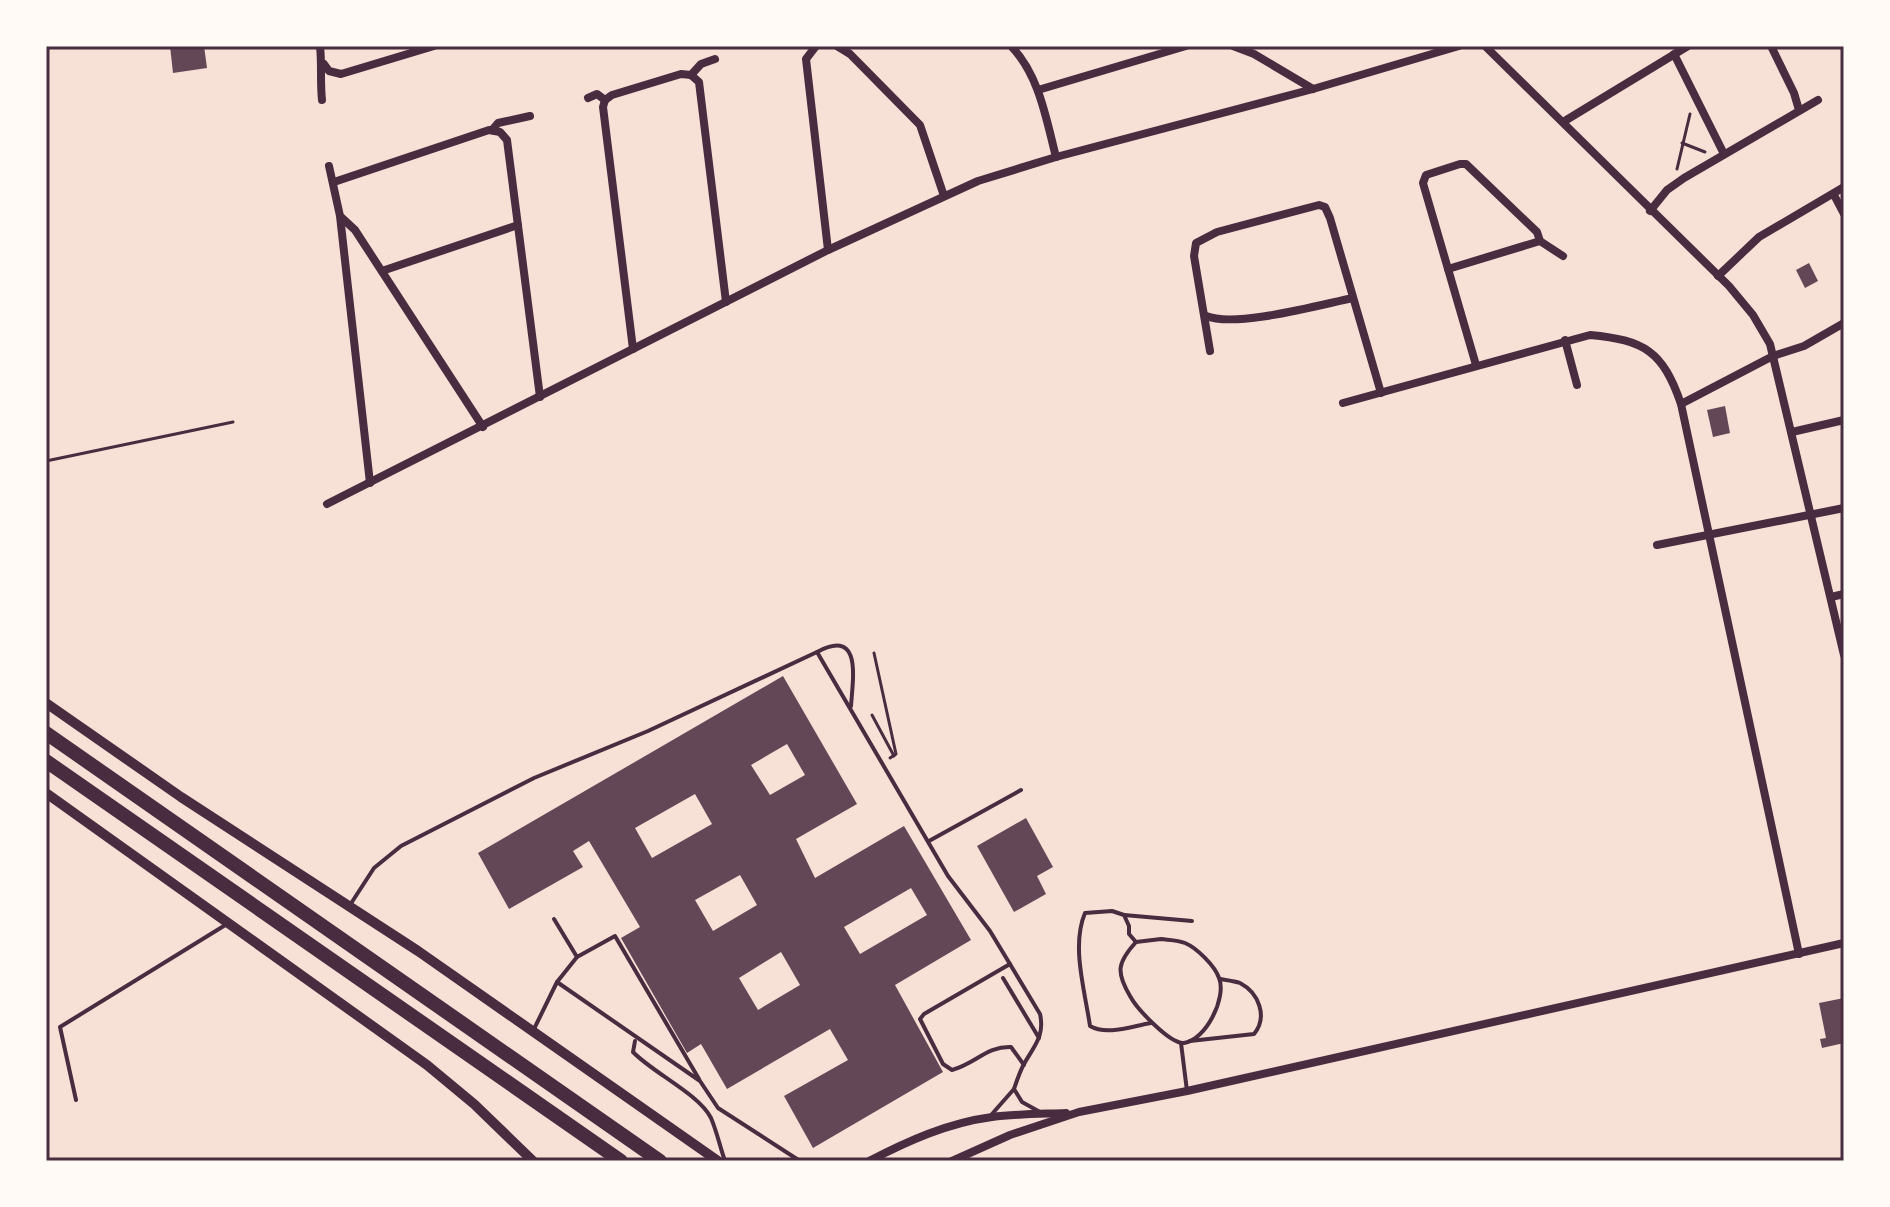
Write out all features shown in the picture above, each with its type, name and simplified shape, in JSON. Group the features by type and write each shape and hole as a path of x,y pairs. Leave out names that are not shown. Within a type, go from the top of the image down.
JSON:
{"highway":[{"path":"46,733 660,1161"},
{"path":"46,761 621,1161"}],"street":[{"path":"320,46 329,71 341,74 434,46"},
{"path":"816,46 806,59 828,250"},
{"path":"837,46 850,54 920,125 944,196"},
{"path":"1011,46 1024,60 1038,90 1056,157"},
{"path":"1038,90 1186,46"},
{"path":"1233,46 1254,54 1313,89"},
{"path":"327,504 828,250 978,181 1459,46"},
{"path":"1485,46 1718,276 1753,315 1770,344 1844,655"},
{"path":"1563,122 1688,46"},
{"path":"1771,46 1799,110"},
{"path":"1674,54 1724,154"},
{"path":"691,75 701,64 715,59"},
{"path":"322,100 320,76 324,64"},
{"path":"605,100 612,95 681,74 691,75 699,82 726,302"},
{"path":"588,98 597,94 605,100"},
{"path":"605,100 604,119 633,349"},
{"path":"1650,211 1667,190 1679,182 1818,100"},
{"path":"496,131 498,123 530,116"},
{"path":"496,131 507,140 540,397"},
{"path":"334,182 496,131"},
{"path":"1476,365 1424,178 1429,173 1466,164 1537,232 1540,241 1563,256"},
{"path":"329,166 340,216 370,483"},
{"path":"1718,276 1759,237 1844,187"},
{"path":"1834,195 1844,214"},
{"path":"1210,351 1206,316 1200,303 1194,256 1196,243 1217,232 1312,205 1325,207 1381,393"},
{"path":"340,216 355,230 483,427"},
{"path":"382,271 518,225"},
{"path":"1448,269 1540,241"},
{"path":"1206,316 1222,319 1272,315 1353,298"},
{"path":"1681,404 1773,356 1804,346 1844,323"},
{"path":"1343,403 1590,335 1625,338 1652,353 1675,385 1681,404 1799,954"},
{"path":"1565,340 1577,385"},
{"path":"1792,432 1844,420"},
{"path":"1657,545 1844,508"},
{"path":"1831,597 1844,594"},
{"path":"46,703 181,797 418,951 718,1161"},
{"path":"46,793 449,1083 533,1161"},
{"path":"952,1161 1010,1135 1079,1112 1187,1091 1844,943"},
{"path":"869,1161 927,1133 990,1118 1079,1112"}],"lane":[{"path":"348,907 374,868 401,846 534,778 648,731 838,643 851,654 851,708"},
{"path":"817,652 948,876 990,931 1040,1014 1040,1040 1024,1065 1014,1089 990,1118"},
{"path":"929,841 1021,790"},
{"path":"1152,1023 1111,1031 1098,1031 1090,1026 1080,951 1080,926 1085,913 1112,911 1124,915 1192,921"},
{"path":"1124,915 1129,934 1136,942"},
{"path":"554,919 577,957"},
{"path":"76,1100 60,1027 229,923"},
{"path":"531,1033 557,982 577,957 615,936 718,1108 800,1161"},
{"path":"1189,1042 1202,1034 1219,1001 1220,979 1207,960 1186,943 1161,939 1136,942 1122,957 1119,978 1133,1003 1152,1023 1181,1043 1254,1034 1260,1027 1261,1010 1256,995 1240,983 1220,979"},
{"path":"1010,964 920,1019 943,1064 952,1070 998,1046 1011,1047 1024,1065"},
{"path":"1003,978 1040,1040"},
{"path":"557,982 700,1081"},
{"path":"635,1041 633,1052 645,1064 687,1094 710,1116 725,1161"},
{"path":"1181,1043 1187,1091"},
{"path":"1014,1089 1022,1102 1044,1114"}],"path":[{"path":"1679,182 1676,172 1695,94"},
{"path":"1682,143 1709,153 1724,154"},
{"path":"46,461 233,422"},
{"path":"874,653 896,754 884,763"},
{"path":"872,715 894,756"}],"building":[{"path":"170,46 204,46 207,68 173,73"},
{"path":"1809,263 1818,281 1805,288 1796,270"},
{"path":"1725,406 1730,433 1713,437 1707,410"},
{"path":"783,676 857,804 796,839 815,878 904,826 971,940 895,985 943,1072 813,1148 784,1096 848,1060 830,1029 727,1089 701,1044 687,1053 621,938 640,927 589,841 573,851 583,867 509,909 478,853","holes":["787,744 805,775 770,795 751,765","695,794 712,824 652,858 635,828","740,875 757,905 713,931 695,900","911,888 927,915 860,954 844,927","781,952 800,985 758,1010 739,978"]},
{"path":"1026,818 1053,867 1037,876 1046,894 1014,912 977,846"},
{"path":"1844,998 1844,1043 1822,1048 1820,1039 1826,1038 1819,1003"}]}
